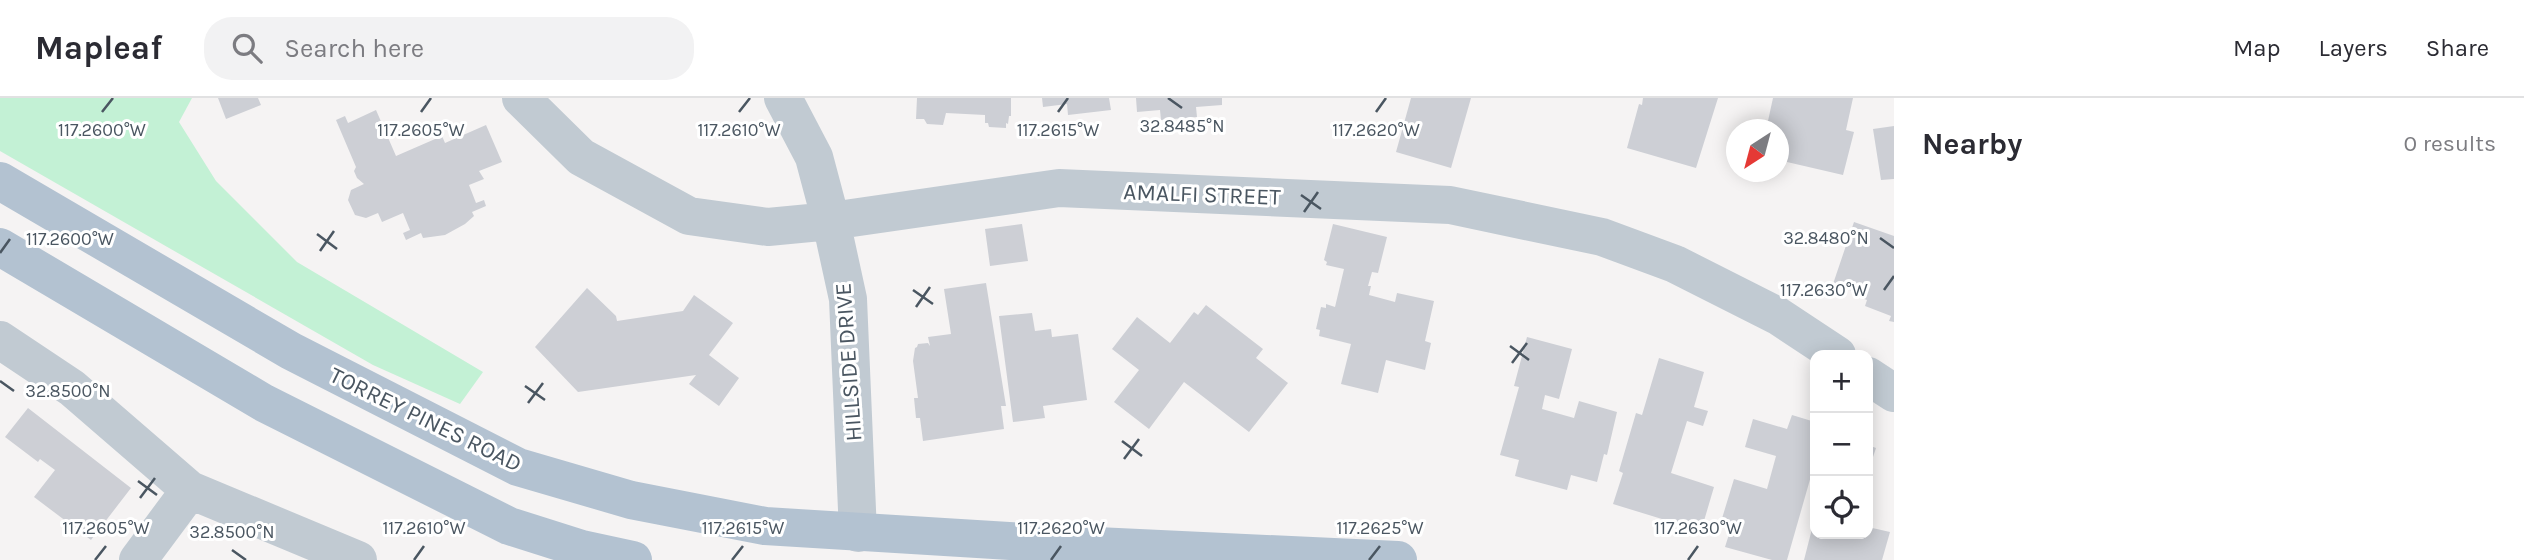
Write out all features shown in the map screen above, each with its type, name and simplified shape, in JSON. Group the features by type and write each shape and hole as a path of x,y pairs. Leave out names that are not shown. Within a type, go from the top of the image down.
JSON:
{"main road":[{"name":"TORREY PINES ROAD","path":"0,181 291,351 518,467 631,500 858,546 1398,560"},
{"path":"0,247 264,403 509,526 582,549 633,560"}],"street":[{"path":"521,98 581,157 690,216 768,227 831,221"},
{"name":"HILLSIDE DRIVE","path":"783,98 814,157 848,299 858,546"},
{"name":"AMALFI STREET","path":"831,221 1059,188 1450,205 1602,237 1675,264 1778,316 1829,350"},
{"path":"0,340 72,388 190,490 358,560"},
{"path":"1873,379 1894,393"},
{"path":"138,560 190,490"}],"green space":[{"path":"0,98 192,98 179,122 216,181 297,262 483,372 460,404 373,365 0,151"}],"building":[{"path":"218,98 258,98 261,105 226,119"},
{"path":"917,98 1011,98 1011,116 1006,128 989,127 988,123 985,123 985,115 946,113 943,125 927,124 924,119 916,119"},
{"path":"1042,98 1109,98 1111,110 1068,115 1067,104 1043,107"},
{"path":"1136,98 1222,98 1222,105 1196,107 1197,117 1161,120 1160,110 1137,112"},
{"path":"1411,98 1471,98 1451,168 1396,152"},
{"path":"1643,98 1718,98 1696,168 1627,148"},
{"path":"1773,98 1853,98 1846,130 1854,132 1843,175 1789,162 1789,119 1768,119"},
{"path":"376,110 396,156 442,136 445,143 486,125 502,162 479,171 484,179 469,185 476,203 484,200 486,206 472,212 474,216 465,224 445,235 423,238 421,233 406,240 403,233 410,230 403,213 382,222 378,213 366,218 355,215 348,200 351,190 364,184 357,178 354,171 356,167 336,120 345,116 348,123"},
{"path":"1894,126 1894,179 1881,180 1873,129"},
{"path":"1854,222 1894,236 1894,322 1889,321 1891,316 1865,306 1867,300 1854,295 1855,292 1833,284"},
{"path":"1022,224 1028,261 990,266 985,229"},
{"path":"1333,224 1387,237 1378,273 1372,272 1368,286 1371,286 1369,295 1395,302 1397,293 1434,301 1425,341 1431,343 1425,370 1386,360 1378,393 1341,384 1351,344 1319,336 1320,330 1316,329 1321,307 1326,308 1326,304 1335,307 1344,269 1326,265 1324,260"},
{"path":"986,283 1006,406 1001,406 1004,429 923,441 920,418 916,418 914,398 918,398 913,361 915,348 918,344 928,343 930,346 928,337 951,334 944,289"},
{"path":"587,288 616,316 617,321 683,311 694,295 733,323 709,355 739,378 719,406 689,384 696,375 578,392 535,347"},
{"path":"1206,305 1263,349 1256,358 1288,383 1249,432 1184,382 1149,429 1114,402 1139,370 1112,349 1137,317 1170,343 1194,312 1198,315"},
{"path":"1032,313 1035,331 1051,329 1052,337 1078,334 1087,400 1043,406 1045,418 1013,422 999,316"},
{"path":"1527,337 1572,349 1559,399 1545,395 1542,409 1574,418 1579,401 1617,412 1607,455 1604,454 1597,482 1571,475 1567,490 1515,476 1519,460 1500,455 1519,387 1514,386"},
{"path":"1659,358 1704,372 1694,407 1708,411 1703,426 1687,421 1671,473 1714,487 1701,531 1613,504 1623,473 1619,471 1636,413 1642,415"},
{"path":"28,408 131,488 91,540 34,497 55,470 40,459 38,462 5,437"},
{"path":"1792,415 1810,420 1810,480 1787,560 1772,560 1725,547 1731,528 1720,525 1734,479 1767,489 1776,456 1745,447 1753,419 1787,429"},
{"path":"1873,528 1890,532 1882,560 1804,560 1810,537 1810,539 1873,539"}]}
